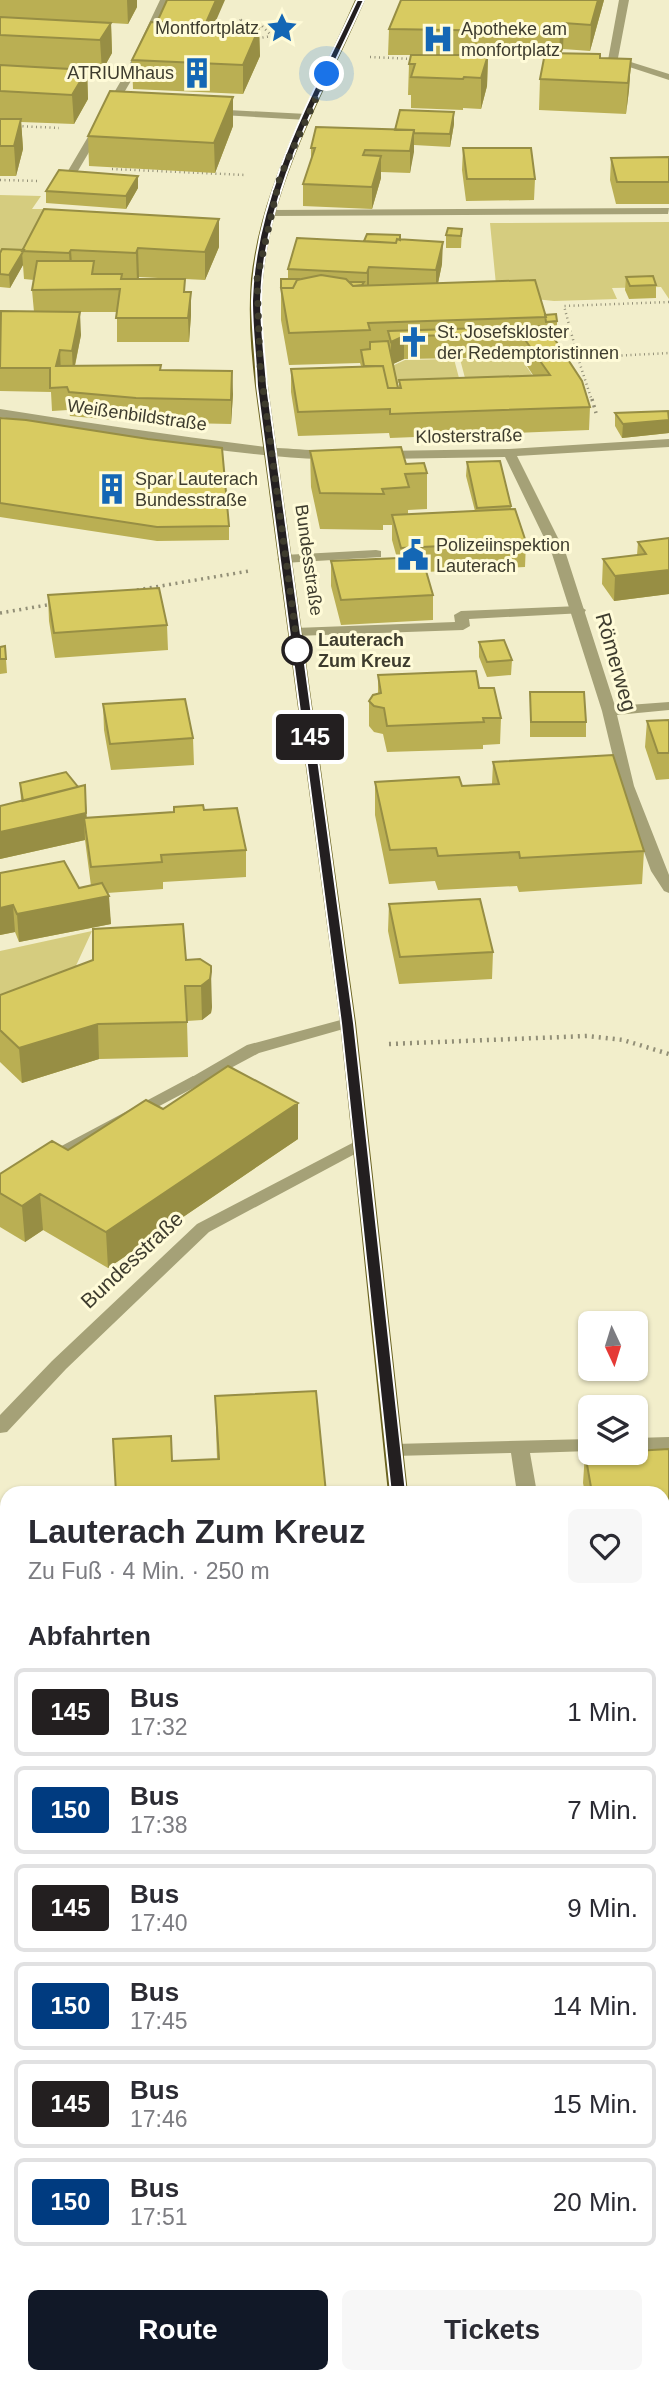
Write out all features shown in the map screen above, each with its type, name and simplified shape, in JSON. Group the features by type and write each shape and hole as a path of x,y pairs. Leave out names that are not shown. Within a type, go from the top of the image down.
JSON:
{"main road":[{"name":"Bundesstraße","path":"360,0 280,177 257,279 257,300 260,365 284,562 348,1023 397,1486"}],"street":[{"path":"68,181 111,107 165,0"},
{"path":"624,0 613,60 631,63 669,77"},
{"path":"111,107 125,107"},
{"path":"194,111 306,117"},
{"path":"270,213 668,211"},
{"name":"Weißenbildstraße","path":"0,412 125,433 270,450"},
{"name":"Klosterstraße","path":"372,456 509,453 669,443"},
{"path":"270,450 301,455 347,456"},
{"name":"Römerweg","path":"509,453 559,554 609,711 627,786 669,888"},
{"path":"284,562 376,554"},
{"path":"295,632 463,626 461,615 579,610"},
{"path":"609,711 669,706"},
{"path":"33,1167 253,1049 348,1023"},
{"name":"Bundesstraße","path":"0,1427 59,1365 203,1228 360,1144"},
{"path":"648,1444 669,1443"},
{"path":"394,1450 578,1445"},
{"path":"519,1447 526,1486"}],"path":[{"path":"233,22 253,22 260,24 272,36 259,40 241,39 223,30 226,24 233,22"},
{"path":"367,57 422,59"},
{"path":"12,126 98,130"},
{"path":"76,168 280,177"},
{"path":"598,423 565,306 669,302"},
{"path":"578,358 669,353"},
{"path":"132,591 284,562"},
{"path":"0,613 66,602"},
{"path":"350,1046 587,1036 623,1040 669,1054"}],"shaded area":[{"path":"0,195 41,196 32,209 48,209 27,252 0,250"},
{"path":"669,222 669,299 661,287 612,288 617,299 554,301 497,295 490,223"},
{"path":"520,357 535,379 465,378 460,359"},
{"path":"454,359 459,378 454,381 396,383 392,366 405,360"},
{"path":"92,931 68,983 0,1005 0,951"}],"building":[{"path":"167,0 216,0 205,25 157,22"},
{"path":"401,0 598,0 591,25 564,23 560,32 389,29"},
{"path":"0,17 111,23 100,40 0,35"},
{"path":"151,22 259,28 243,65 132,60"},
{"path":"545,53 600,54 600,58 631,59 628,83 540,79"},
{"path":"411,55 488,55 481,78 463,79 411,77 415,64 409,64"},
{"path":"0,65 87,70 72,95 0,91"},
{"path":"110,91 233,97 214,143 88,136"},
{"path":"400,110 454,112 450,134 395,130"},
{"path":"0,119 21,119 14,146 0,146"},
{"path":"316,127 414,130 410,151 365,150 363,155 381,156 372,187 303,184 315,148 311,148"},
{"path":"463,148 531,148 535,179 467,179"},
{"path":"669,157 669,182 617,182 611,158"},
{"path":"59,170 138,176 126,196 46,191"},
{"path":"44,209 219,219 205,252 138,248 136,253 22,251"},
{"path":"448,228 462,229 461,236 446,235"},
{"path":"367,234 400,235 400,240 397,239 396,243 364,241"},
{"path":"297,238 396,243 397,239 443,242 436,270 369,267 367,273 288,269"},
{"path":"2,249 24,250 9,275 0,274"},
{"path":"37,261 94,261 92,274 122,274 121,279 185,279 184,292 191,292 188,318 116,318 120,289 32,290"},
{"path":"321,275 346,279 353,286 535,280 546,317 368,323 370,330 289,333 281,288 293,288 297,280"},
{"path":"653,276 656,285 630,286 626,277"},
{"path":"281,279 300,279 293,288 281,288"},
{"path":"349,282 364,282 362,285 353,286"},
{"path":"1,311 80,312 72,351 60,350 56,366 161,365 160,370 232,371 231,400 136,398 69,392 67,387 50,388 50,368 0,368"},
{"path":"556,314 557,321 546,322 545,315"},
{"path":"546,326 582,381 590,407 390,414 390,409 298,412 291,369 383,366 388,388 401,388 399,380 550,375 521,334 404,336 391,342 388,331"},
{"path":"388,341 398,388 388,388 383,366 364,366 361,350 370,349 370,342"},
{"path":"668,411 669,420 623,424 615,413"},
{"name":"Spar Lauterach Bundesstraße","path":"0,418 222,448 229,526 157,527 0,503"},
{"path":"401,447 406,464 424,463 427,473 405,474 409,487 382,489 384,494 320,493 310,451"},
{"path":"500,461 511,506 477,508 467,462"},
{"path":"515,509 526,542 401,548 392,515"},
{"path":"669,538 669,570 615,576 603,559 646,554 638,542"},
{"path":"422,557 433,595 341,600 331,561"},
{"path":"159,588 167,625 54,633 48,595"},
{"path":"504,640 512,660 487,662 479,642"},
{"path":"5,646 6,659 0,659 0,647"},
{"path":"476,671 479,688 494,688 501,718 483,718 484,722 387,726 384,708 374,706 369,701 373,695 381,693 378,675"},
{"path":"530,692 584,692 586,722 531,722"},
{"path":"185,699 193,738 110,744 103,704"},
{"path":"669,720 669,753 658,753 647,721"},
{"path":"613,755 644,851 520,858 519,852 438,856 436,848 390,850 375,782 459,777 462,786 499,784 493,762"},
{"path":"66,772 78,787 23,801 20,783"},
{"path":"85,785 86,813 0,832 0,806"},
{"path":"203,805 204,810 237,808 246,850 161,855 162,862 91,867 84,818 174,812 174,807"},
{"path":"64,861 79,888 102,883 109,896 17,914 13,905 0,908 0,873"},
{"path":"480,899 493,952 400,957 389,904"},
{"path":"183,924 186,960 200,959 211,966 210,979 201,986 185,986 187,1022 98,1024 19,1048 0,1030 0,995 93,960 93,929"},
{"path":"228,1066 298,1103 106,1232 40,1194 22,1206 0,1193 0,1174 52,1141 68,1150 146,1100 163,1109"},
{"path":"316,1391 325,1486 116,1486 113,1439 171,1436 172,1461 219,1459 215,1396"},
{"path":"669,1449 669,1486 591,1486 587,1465 648,1465 648,1450"}],"bus line":[{"name":"145","path":"360,0 280,177 263,245 257,279 257,300 260,365 271,465 348,1023 397,1486"}],"place":[{"name":"Montfortplatz","path":"282,28"},
{"name":"Apotheke am monfortplatz","path":"438,39"},
{"name":"ATRIUMhaus","path":"197,73"},
{"name":"St. Josefskloster der Redemptoristinnen","path":"414,342"},
{"name":"Spar Lauterach Bundesstraße","path":"112,489"},
{"name":"Polizeiinspektion Lauterach","path":"413,555"},
{"name":"Lauterach Zum Kreuz","path":"297,650"}],"route":[{"path":"297,650 299,658 273,480 260,365 257,279 280,177 327,74"}]}
